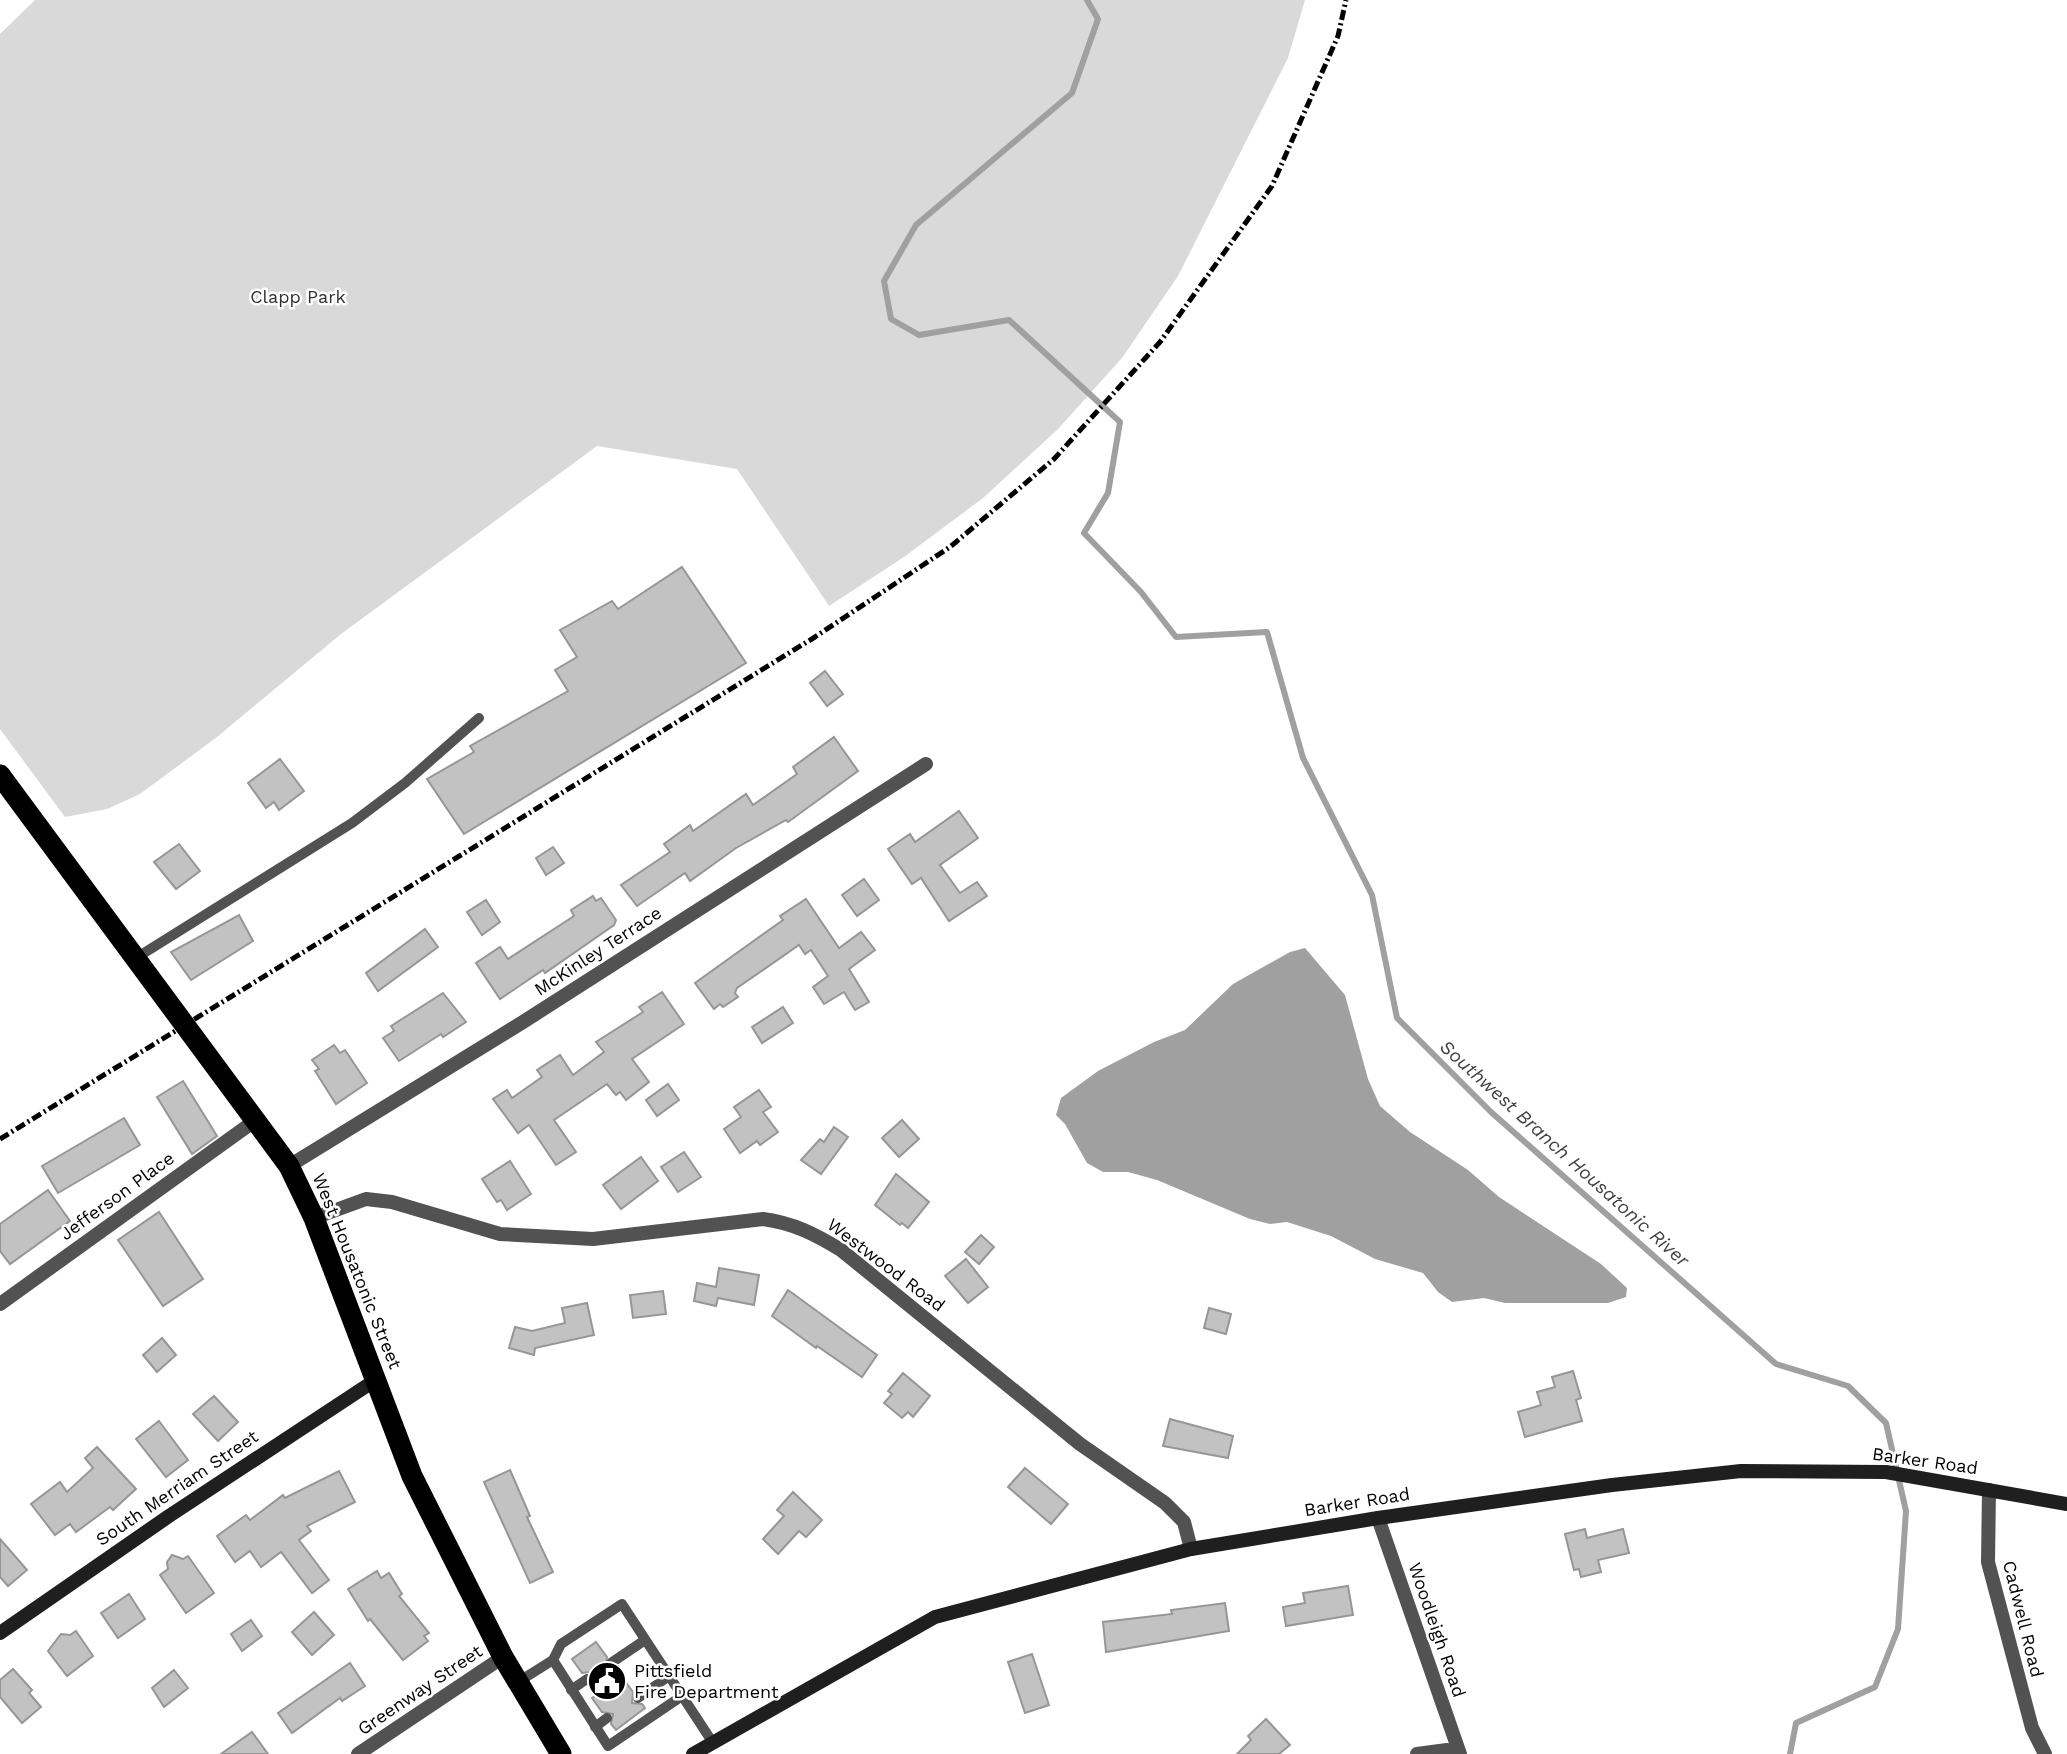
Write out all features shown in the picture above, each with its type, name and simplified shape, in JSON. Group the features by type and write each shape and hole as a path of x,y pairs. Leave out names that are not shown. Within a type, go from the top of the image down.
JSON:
{"highway":[{"name":"West Housatonic Street","path":"0,775 289,1166 314,1217 412,1476 503,1657 561,1754"}],"street":[{"name":"McKinley Terrace","path":"289,1166 490,1043 926,764"},
{"name":"Jefferson Place","path":"0,1304 256,1121"},
{"name":"Westwood Road","path":"314,1217 366,1199 392,1202 500,1234 593,1239 749,1220 786,1222 812,1232 841,1250 1080,1444 1165,1503 1184,1522 1191,1549"},
{"name":"South Merriam Street","path":"0,1633 169,1516 377,1379"},
{"name":"Barker Road","path":"693,1754 936,1617 1191,1549 1378,1518 1612,1485 1741,1471 1885,1472 2067,1504"},
{"name":"Cadwell Road","path":"1989,1490 1988,1562 2032,1728 2045,1754"},
{"name":"Woodleigh Road","path":"1378,1518 1458,1754"},
{"name":"Greenway Street","path":"358,1754 503,1657"},
{"path":"1416,1754 1447,1750 1458,1754"}],"lane":[{"path":"136,958 352,822 405,783 479,718"},
{"path":"518,1682 552,1660 561,1644 622,1604 713,1743"},
{"path":"611,1663 645,1640"},
{"path":"552,1660 608,1746 682,1696"},
{"path":"638,1698 669,1676"},
{"path":"571,1690 587,1679"},
{"path":"595,1727 607,1718"}],"green space":[{"name":"Clapp Park","path":"35,0 1305,0 1288,58 1178,276 1122,358 1058,429 983,498 904,557 829,606 737,469 597,446 341,634 217,737 140,794 107,809 65,817 0,729 0,34"}],"shaded area":[{"path":"1305,948 1345,995 1368,1079 1380,1106 1410,1132 1468,1170 1499,1197 1601,1264 1627,1288 1626,1297 1608,1303 1505,1303 1484,1298 1452,1302 1438,1292 1423,1273 1375,1259 1331,1236 1287,1222 1270,1224 1250,1219 1157,1180 1128,1172 1103,1172 1087,1163 1065,1124 1056,1115 1061,1098 1098,1071 1154,1042 1185,1030 1233,984 1290,952"}],"building":[{"path":"682,567 746,663 464,834 427,779 474,752 470,746 568,691 555,670 577,657 560,630 612,601 618,609"},
{"path":"825,671 843,694 827,706 810,683"},
{"path":"834,737 858,771 788,822 786,820 736,848 690,881 685,873 637,906 621,885 670,852 664,844 690,825 693,831 746,794 753,805 797,774 793,767"},
{"path":"280,759 304,791 279,810 274,802 266,808 248,783"},
{"path":"959,811 978,838 940,865 960,893 977,882 987,896 949,921 921,878 912,884 888,849 910,834 915,842"},
{"path":"179,844 200,871 176,889 154,862"},
{"path":"553,847 564,863 546,875 536,858"},
{"path":"864,879 879,900 857,916 842,895"},
{"path":"593,896 596,901 601,898 616,920 614,925 545,973 543,970 500,999 476,963 500,947 508,959 574,916 571,910"},
{"path":"806,899 839,948 861,932 875,950 849,969 869,1002 855,1010 844,992 824,1004 813,987 828,976 811,950 805,954 799,945 737,988 735,993 738,997 723,1007 720,1004 714,1009 695,983 783,920 780,916"},
{"path":"486,900 500,922 482,935 467,912"},
{"path":"239,915 253,941 191,980 171,952"},
{"path":"425,929 438,947 378,991 366,973"},
{"path":"662,992 684,1024 632,1059 649,1082 626,1100 620,1092 616,1095 607,1084 554,1120 576,1152 556,1165 529,1125 518,1133 493,1099 507,1090 512,1098 542,1077 537,1070 560,1055 573,1075 604,1052 596,1042 643,1012 639,1007"},
{"path":"443,993 466,1022 443,1037 441,1034 399,1061 383,1038 394,1031 391,1026"},
{"path":"783,1007 793,1023 762,1043 752,1027"},
{"path":"334,1045 340,1053 345,1050 367,1083 336,1104 315,1071 319,1069 312,1060"},
{"path":"183,1081 217,1136 192,1154 157,1097"},
{"path":"668,1084 679,1100 657,1116 646,1100"},
{"path":"759,1090 771,1107 763,1112 778,1132 760,1145 757,1141 740,1153 724,1129 741,1117 734,1107"},
{"path":"124,1118 140,1145 58,1193 42,1166"},
{"path":"902,1120 919,1139 899,1157 882,1138"},
{"path":"834,1127 848,1137 821,1174 801,1160 820,1139 824,1142"},
{"path":"684,1152 701,1177 678,1192 661,1167"},
{"path":"641,1157 658,1181 621,1209 603,1185"},
{"path":"510,1161 531,1194 507,1210 501,1200 497,1202 482,1179"},
{"path":"896,1174 929,1202 908,1228 902,1223 900,1225 875,1205"},
{"path":"48,1190 70,1221 10,1264 0,1251 0,1224"},
{"path":"159,1212 203,1279 163,1306 118,1240"},
{"path":"981,1235 994,1247 979,1264 965,1252"},
{"path":"966,1259 988,1287 968,1303 945,1276"},
{"path":"719,1268 759,1275 754,1305 718,1298 716,1306 694,1301 697,1283 716,1287"},
{"path":"788,1290 877,1355 862,1377 772,1316"},
{"path":"663,1291 666,1314 633,1318 630,1295"},
{"path":"587,1303 594,1335 535,1348 534,1355 509,1348 515,1327 532,1331 565,1323 562,1308"},
{"path":"1209,1308 1231,1314 1226,1334 1204,1328"},
{"path":"162,1338 176,1355 157,1372 143,1355"},
{"path":"1573,1371 1581,1398 1576,1400 1582,1421 1525,1437 1518,1412 1541,1405 1537,1392 1555,1387 1552,1377"},
{"path":"903,1373 930,1396 913,1417 908,1412 902,1418 884,1403 892,1394 888,1391"},
{"path":"214,1396 238,1422 218,1441 193,1414"},
{"path":"1170,1419 1233,1436 1228,1458 1163,1446"},
{"path":"159,1421 188,1460 166,1477 136,1439"},
{"path":"97,1447 136,1489 113,1510 110,1507 76,1532 70,1524 55,1535 31,1504 60,1482 67,1492 93,1468 85,1458"},
{"path":"1025,1468 1068,1504 1051,1524 1008,1487"},
{"path":"510,1470 530,1516 527,1517 553,1572 530,1583 484,1482"},
{"path":"339,1471 355,1502 307,1526 311,1531 299,1540 329,1580 312,1593 281,1552 261,1567 250,1551 235,1562 217,1536 246,1515 250,1520 283,1495 285,1498"},
{"path":"793,1492 822,1520 806,1537 799,1531 778,1554 763,1539 784,1516 777,1510"},
{"path":"1585,1529 1587,1538 1623,1529 1629,1553 1598,1560 1601,1572 1581,1577 1579,1569 1574,1570 1565,1534"},
{"path":"0,1539 27,1570 8,1586 0,1577"},
{"path":"172,1555 183,1559 188,1556 214,1593 186,1613 160,1575 168,1569 167,1562"},
{"path":"377,1571 381,1578 389,1573 402,1594 399,1596 429,1633 424,1636 428,1641 403,1660 370,1619 368,1621 348,1589"},
{"path":"1348,1586 1353,1615 1286,1626 1283,1607 1305,1603 1303,1593"},
{"path":"129,1594 145,1619 118,1638 101,1613"},
{"path":"1225,1603 1229,1631 1106,1652 1103,1622 1172,1614 1171,1610"},
{"path":"314,1612 334,1635 312,1655 292,1632"},
{"path":"251,1620 262,1636 242,1651 231,1634"},
{"path":"76,1631 93,1656 67,1676 48,1651 61,1634 70,1635"},
{"path":"596,1642 607,1657 605,1668 616,1669 633,1692 632,1703 642,1704 645,1708 616,1730 611,1724 613,1714 602,1712 592,1698 598,1694 591,1685 593,1675 590,1672 582,1673 572,1659"},
{"path":"1032,1654 1049,1705 1025,1713 1008,1662"},
{"path":"350,1663 365,1686 342,1701 340,1698 292,1733 278,1713"},
{"path":"13,1669 32,1690 29,1693 41,1707 22,1723 0,1697 0,1680"},
{"path":"174,1670 188,1688 164,1707 152,1688"},
{"path":"1266,1719 1290,1745 1279,1754 1237,1754 1251,1740 1248,1736"},
{"path":"252,1732 268,1754 221,1754"}],"waterway":[{"name":"Southwest Branch Housatonic River","path":"1087,0 1098,19 1072,93 916,225 884,281 891,319 919,335 1009,320 1120,422 1108,493 1084,533 1141,592 1176,637 1267,632 1303,758 1372,895 1397,1018 1491,1112 1776,1364 1848,1386 1886,1423 1906,1511 1898,1629 1875,1687 1796,1723 1790,1754"}],"railway":[{"path":"0,1139 815,637 950,547 1054,459 1160,342 1272,186 1338,36 1346,0"}],"place":[{"name":"Pittsfield Fire Department","path":"607,1681"}]}
